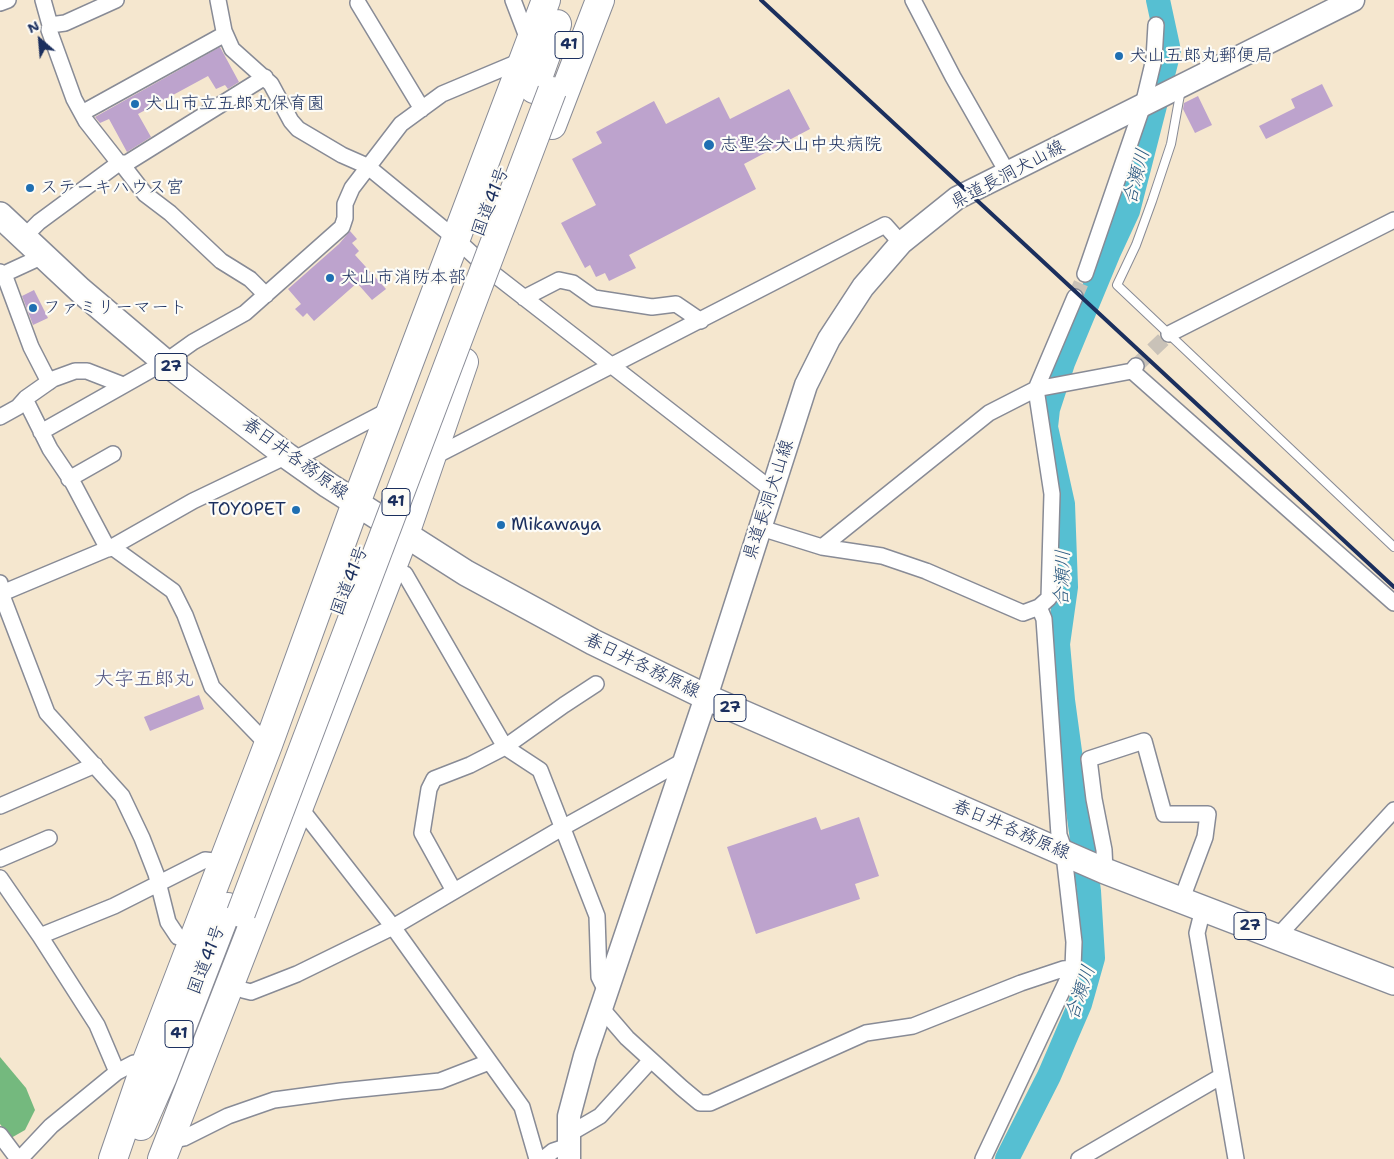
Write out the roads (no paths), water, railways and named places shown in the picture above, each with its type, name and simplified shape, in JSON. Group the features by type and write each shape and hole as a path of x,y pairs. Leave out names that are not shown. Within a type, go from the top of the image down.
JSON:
{"highway":[{"name":"国道41号","path":"147,1159 234,910 543,90 586,0"},
{"path":"166,1150 298,805 405,534 432,450 495,275 600,0"},
{"path":"356,503 547,1"},
{"name":"国道41号","path":"543,90 547,1"},
{"name":"41","path":"113,1159 146,1063 268,744 356,503"},
{"name":"国道41号","path":"127,1159 234,910"}],"main road":[{"name":"県道長洞犬山線","path":"568,1146 569,1116 585,1056 706,697 806,385 829,339 863,287 901,243 957,198 1353,0"},
{"name":"春日井各務原線","path":"0,215 80,290 165,362 290,458 356,503 466,573 576,632 706,697 1105,871 1394,982"}],"street":[{"path":"0,3 8,0"},
{"path":"43,0 50,25 49,30 65,79 82,114 145,194 170,213 221,261 250,279 266,295"},
{"path":"50,25 65,23 116,0"},
{"path":"218,0 225,34 232,49 271,84 290,121 298,129 342,155 367,166 456,239 495,275 772,490"},
{"path":"41,432 165,362 193,342 245,313 342,227 348,195 367,166 402,124 442,94 527,52 513,0"},
{"path":"913,0 952,76 1007,172"},
{"path":"358,3 422,109"},
{"path":"1085,274 1143,105 1154,59 1156,25"},
{"path":"82,114 225,34"},
{"path":"24,237 46,217 120,163 127,163 265,77"},
{"path":"1169,334 1394,220"},
{"path":"432,450 443,452 612,367 885,225 901,243"},
{"path":"43,256 2,273 31,347 49,382"},
{"path":"524,298 559,280 573,283 594,298 652,307 676,304 701,320"},
{"path":"761,528 822,547 882,556 926,571 1023,613 1039,607 1049,598 1052,494 1036,389 1074,297"},
{"path":"822,547 989,413 1036,389 1134,368 1394,603"},
{"path":"0,417 18,407 25,399 49,382 76,371 87,371 123,385"},
{"path":"25,399 60,466 70,479 110,548 173,591 185,615 212,687 268,744"},
{"path":"178,937 168,922 156,874 129,808 122,796 47,713 0,590 110,548 193,501 290,458 393,408"},
{"path":"70,479 113,454"},
{"path":"405,574 506,747 540,770 597,916 599,977 604,1001 626,1038 700,1103 710,1103 866,1033 913,1026 1020,982 1063,969 1073,968"},
{"path":"983,1159 1073,968 1074,942 1065,853 1059,835 1044,619 1039,607"},
{"path":"454,891 422,833 429,789 434,780 506,747 596,684"},
{"path":"1105,871 1104,850 1094,800 1089,759 1144,741 1164,814 1208,814 1192,905 1220,1076 1236,1159"},
{"path":"243,990 251,992 289,978 394,927 562,828 683,761"},
{"path":"0,806 95,765"},
{"path":"298,805 394,927 522,1107 537,1159"},
{"path":"1278,936 1394,810"},
{"path":"0,859 49,838"},
{"path":"40,936 114,906 205,860 223,862"},
{"path":"0,878 97,1025 117,1072"},
{"path":"543,1159 553,1151 568,1146 600,1116 651,1060"},
{"path":"166,1150 184,1138 228,1116 274,1100 341,1090 440,1081 489,1062"},
{"path":"0,1135 19,1159 51,1126 117,1072 134,1063 146,1063"},
{"path":"1079,1159 1220,1076"}],"lane":[{"path":"1182,85 1171,144 1165,163 1136,245 1117,285 1394,547"}],"waterway":[{"name":"合瀬川","path":"1007,1159 1049,1076 1080,1004 1093,958 1089,891 1063,700 1058,644 1066,587 1063,504 1046,427 1048,409 1063,363 1128,211 1169,51 1158,0"}],"tunnel":[{"path":"1075,297 1085,274"},
{"path":"1136,366 1169,334"}],"railway":[{"path":"761,0 1394,587"}],"place":[{"name":"犬山五郎丸郵便局","path":"1119,56"},
{"name":"犬山市立五郎丸保育園","path":"135,104"},
{"name":"志聖会犬山中央病院","path":"709,145"},
{"name":"ステーキハウス宮","path":"30,188"},
{"name":"犬山市消防本部","path":"330,278"},
{"name":"ファミリーマート","path":"33,308"},
{"name":"TOYOPET","path":"296,510"},
{"name":"Mikawaya","path":"501,525"}],"district":[{"name":"大字五郎丸","path":"144,680"}]}
